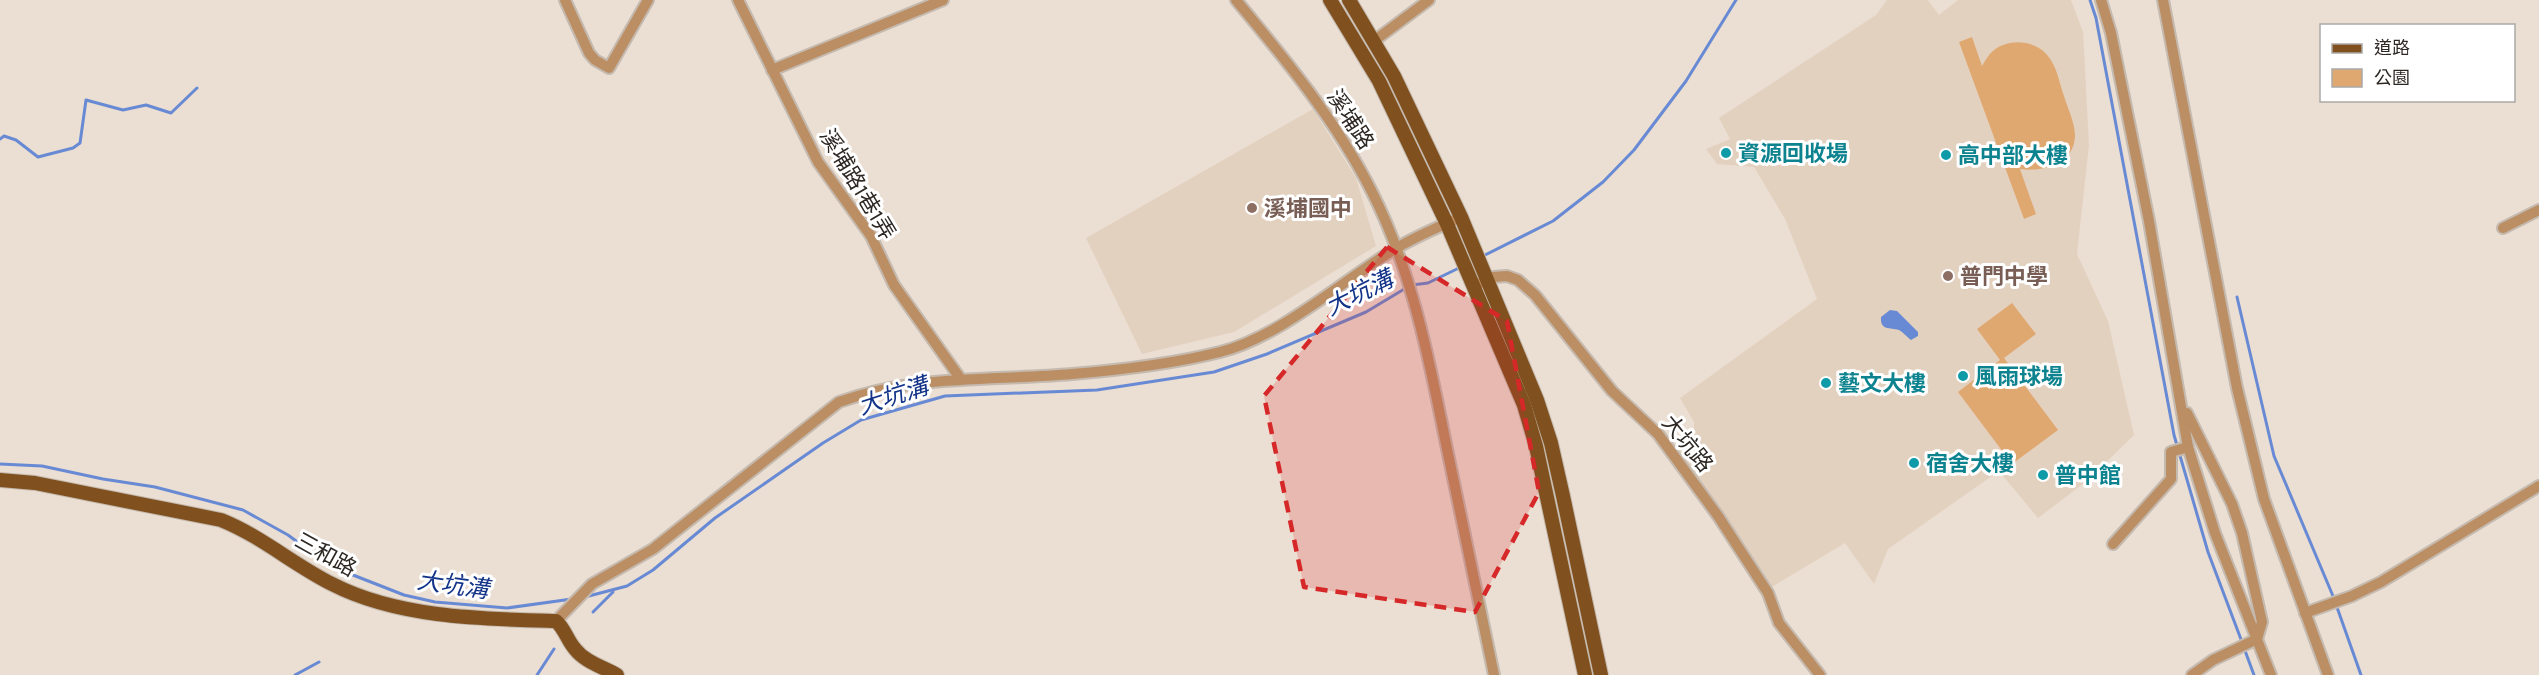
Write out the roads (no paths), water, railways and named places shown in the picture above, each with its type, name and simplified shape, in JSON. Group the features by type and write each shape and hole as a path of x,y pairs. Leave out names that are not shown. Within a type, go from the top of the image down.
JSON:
{"main road":[{"name":"溪埔路","path":"1330,0 1379,81 1472,282"},
{"path":"1349,0 1394,76 1461,217 1545,423 1601,675"},
{"path":"1472,282 1524,405 1531,428 1585,675"},
{"name":"三和路","path":"0,480 35,483 221,520 239,527 332,584 372,600 459,618 561,617"},
{"path":"561,617 563,628 573,648 582,656 617,675"}],"street":[{"path":"565,0 589,53 609,68 648,0"},
{"name":"溪埔路1巷1弄","path":"738,0 818,162 871,236 894,285 960,378"},
{"path":"772,70 943,0"},
{"name":"溪埔路","path":"1236,0 1302,82 1334,127 1372,192 1397,248 1417,309 1494,675"},
{"path":"1374,41 1429,0"},
{"path":"2101,0 2111,33 2131,128 2188,447 2215,533 2271,675"},
{"path":"2163,0 2237,388 2264,499 2328,675"},
{"path":"2503,228 2539,210"},
{"path":"561,617 592,584 653,549 839,402 870,391 960,378 1071,374 1163,363 1223,352 1275,329 1397,248 1461,217"},
{"name":"大坑路","path":"1472,282 1486,276 1507,276 1518,280 1535,295 1612,391 1658,434 1718,516 1768,593 1779,623 1820,675"},
{"path":"2181,402 2232,504 2242,533 2262,622 2257,639 2213,660 2192,675"},
{"path":"2113,544 2171,479 2171,452 2188,447"},
{"path":"2305,613 2352,596 2381,582 2539,486"}],"water":[{"path":"1890,310 1897,311 1918,332 1918,336 1911,340 1899,330 1882,325 1881,317"}],"waterway":[{"name":"大坑溝","path":"1481,257 1553,221 1603,182 1634,150 1686,81 1736,0"},
{"path":"2090,0 2096,18 2174,435 2208,552 2242,642"},
{"path":"0,139 4,136 16,140 38,157 73,148 80,143 86,100 123,110 146,105 171,113 197,88"},
{"name":"大坑溝","path":"1412,285 1428,283 1461,267"},
{"name":"大坑溝","path":"585,597 627,586 653,570 715,518 823,443 861,420 945,396 1097,390 1214,372 1267,354 1366,312 1406,288"},
{"path":"2237,297 2274,456 2333,596 2361,675"},
{"name":"大坑溝","path":"0,464 42,466 155,487 243,510 288,535 330,566 404,595 435,602 507,608 572,599"},
{"path":"593,612 613,592"},
{"path":"2244,648 2254,675"},
{"path":"537,675 554,649"},
{"path":"295,675 319,662"}],"place":[{"name":"資源回收場","path":"1726,153"},
{"name":"高中部大樓","path":"1946,155"},
{"name":"溪埔國中","path":"1252,208"},
{"name":"普門中學","path":"1948,276"},
{"name":"風雨球場","path":"1963,376"},
{"name":"藝文大樓","path":"1826,383"},
{"name":"宿舍大樓","path":"1914,463"},
{"name":"普中館","path":"2043,475"}]}
